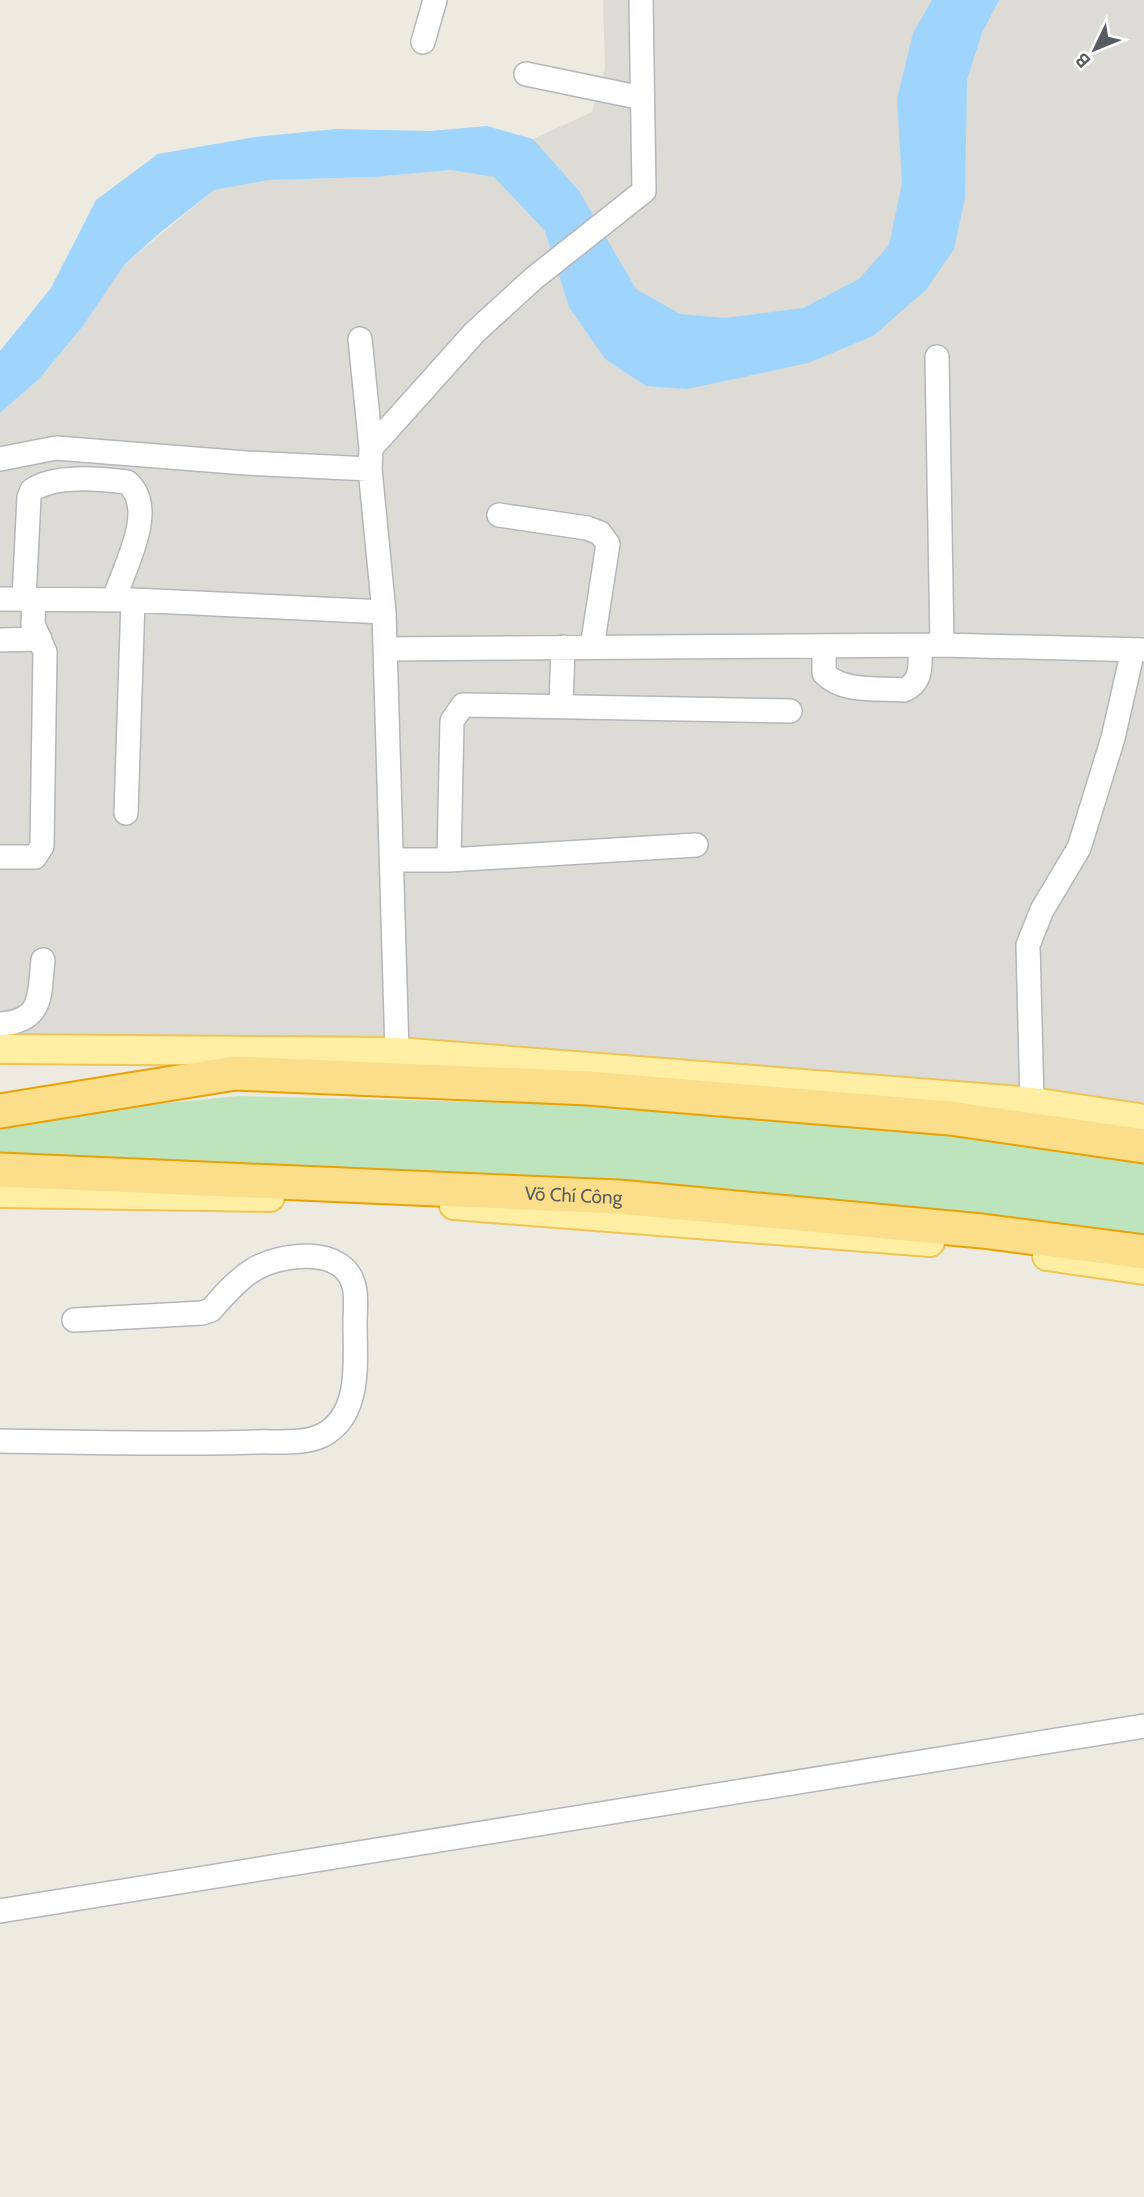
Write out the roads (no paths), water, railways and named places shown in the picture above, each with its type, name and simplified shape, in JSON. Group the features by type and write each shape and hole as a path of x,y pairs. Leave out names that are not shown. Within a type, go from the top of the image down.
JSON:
{"highway":[{"path":"0,1111 235,1073 398,1066 588,1088 950,1118 1144,1146"},
{"name":"Võ Chí Công","path":"0,1170 619,1197 982,1231 1144,1252"}],"main road":[{"path":"0,1049 398,1066 1032,1102 1144,1119"},
{"path":"0,1064 124,1063 235,1073"},
{"name":"Võ Chí Công","path":"0,1193 390,1200 981,1246 1144,1270"}],"street":[{"path":"423,42 435,0"},
{"path":"0,459 56,448 233,463 370,459 475,332 533,279 644,191 641,0"},
{"path":"526,74 642,98"},
{"path":"360,339 384,612 398,1066"},
{"path":"824,646 824,673 841,685 904,690 913,686 919,677 931,645 937,357"},
{"path":"0,857 35,857 42,846 45,652 33,624 29,599 29,497 32,490 60,481 127,482 139,497 137,540 123,600 126,813"},
{"path":"499,515 587,528 600,533 608,544 592,647"},
{"path":"0,599 123,600 384,612"},
{"path":"0,640 40,639"},
{"path":"385,649 931,645 1138,650 1079,848 1042,909 1028,945 1032,1102"},
{"path":"561,706 563,647"},
{"path":"449,860 452,721 457,710 463,705 790,711"},
{"path":"393,860 449,860 696,845"},
{"path":"0,1024 25,1019 34,1011 38,1003 43,960"},
{"path":"0,1441 231,1443 308,1440 324,1434 336,1423 346,1409 355,1384 355,1286 337,1263 314,1256 281,1259 254,1269 211,1310 202,1313 74,1320"},
{"path":"0,1911 1144,1726"}],"water":[{"path":"932,0 999,0 982,33 967,80 965,198 954,249 926,290 873,336 808,363 687,389 646,386 605,359 569,307 545,231 494,177 451,170 374,177 269,180 214,190 162,231 124,265 83,326 39,379 0,413 0,351 51,288 96,200 158,154 255,137 336,129 430,131 487,126 533,139 579,191 636,289 680,314 725,318 803,308 859,279 889,245 902,183 897,99 913,33"}]}
